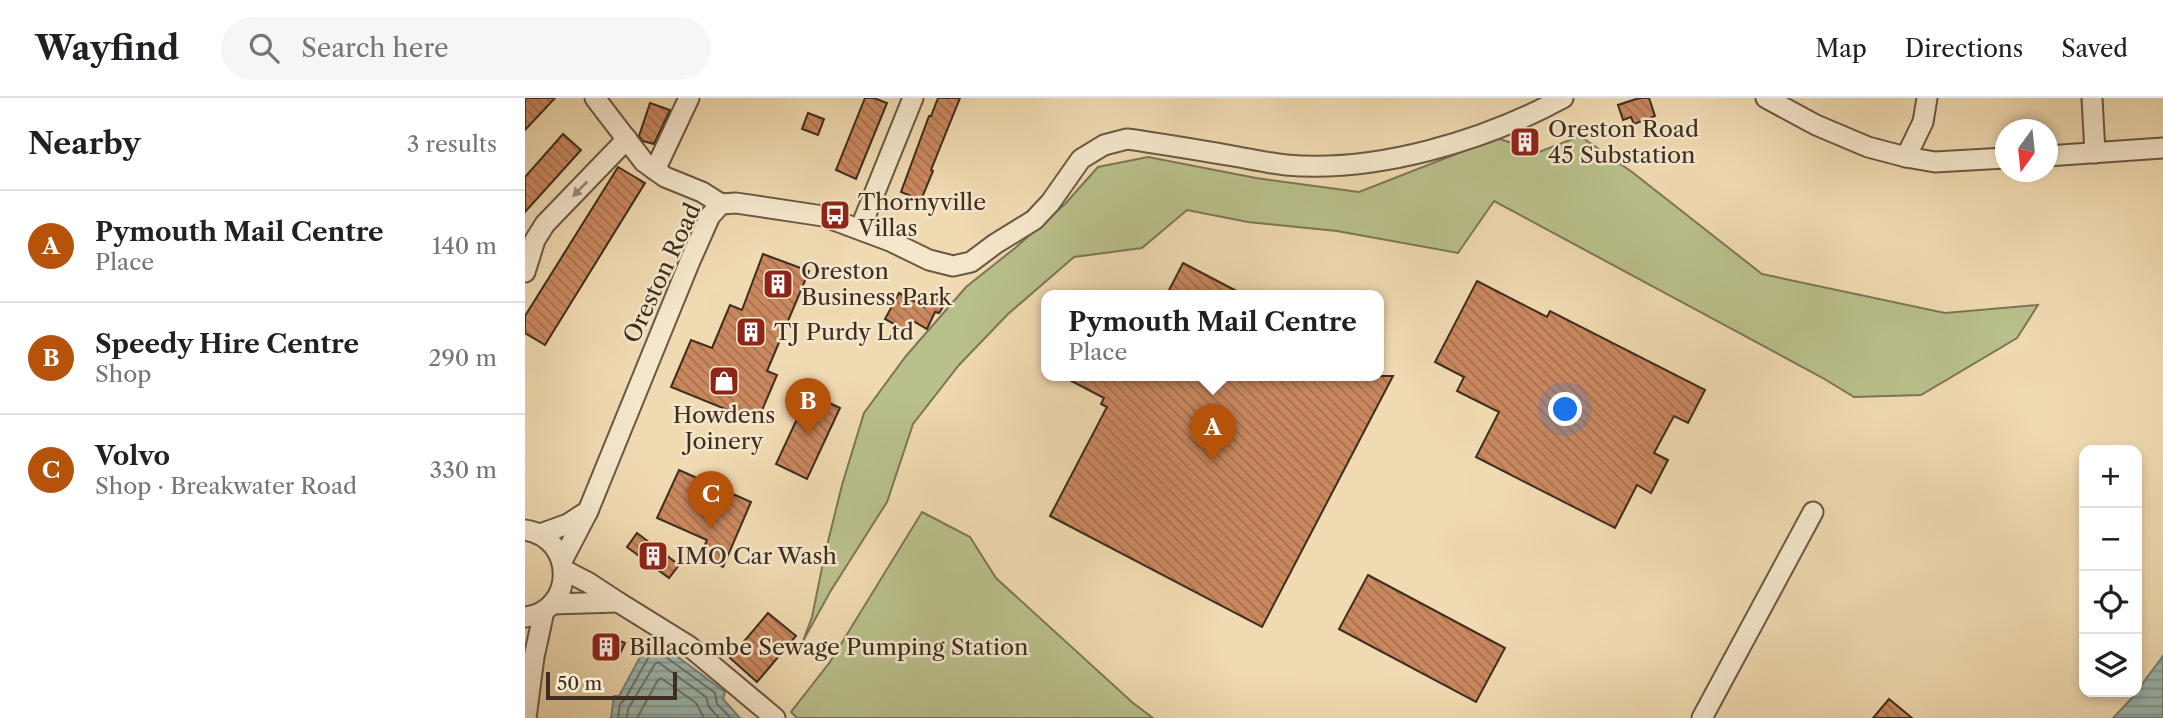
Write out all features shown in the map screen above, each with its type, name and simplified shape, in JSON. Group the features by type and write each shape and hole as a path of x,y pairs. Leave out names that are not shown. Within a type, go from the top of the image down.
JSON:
{"street":[{"path":"595,98 644,162 660,174 702,192 721,204"},
{"path":"660,174 689,98"},
{"path":"860,229 913,98"},
{"name":"Oreston Road","path":"526,718 540,610 559,593 563,582 563,566 690,261 710,216 721,204 736,203 823,216 860,229 929,260 953,267 971,262 1034,220 1050,203 1081,159 1104,145 1127,139 1284,165 1333,167 1383,161 1480,135 1531,116 1563,98"},
{"path":"1766,98 1816,125 1868,146 1906,157 1935,162 1995,159"},
{"path":"1906,157 1923,122 1927,98"},
{"path":"2092,98 2095,153"},
{"path":"525,272 535,240 545,224 627,139"},
{"path":"2058,155 2163,148"},
{"path":"532,532 568,524 588,511"},
{"path":"1702,718 1813,512"},
{"path":"532,532 557,550 563,566 689,646 775,718"},
{"path":"540,610 618,603"}],"green space":[{"path":"1580,136 1632,172 1762,274 1945,313 2038,305 2017,338 1921,395 1854,397 1494,201 1458,253 1337,231 1248,222 1187,210 1142,248 1074,257 1008,314 959,365 913,424 887,502 830,592 803,641 812,617 842,485 864,413 906,356 966,287 1065,204 1098,167 1148,157 1256,178 1359,192 1497,138 1539,152"},
{"path":"922,512 970,537 996,578 1133,703 1153,718 797,718 791,712 830,662"}],"water":[{"path":"651,637 725,692 723,699 740,718 611,718 614,696 619,696"},
{"path":"2163,656 2163,718 2113,718 2132,697 2142,697 2142,684"}],"building":[{"path":"525,98 555,98 525,130"},
{"path":"865,98 887,103 856,179 836,170"},
{"path":"938,98 960,98 921,200 901,192"},
{"path":"1639,98 1649,98 1655,116 1634,124 1631,117 1623,120 1618,105"},
{"path":"650,103 670,110 654,144 643,141 639,136"},
{"path":"808,113 824,119 818,135 802,129"},
{"path":"563,134 581,150 525,212 525,177"},
{"path":"618,167 645,183 545,345 525,333 525,316"},
{"path":"763,254 809,271 767,371 777,375 757,422 671,387 691,340 712,348 730,305 742,310"},
{"path":"1183,263 1235,290 1169,290"},
{"path":"1477,281 1547,317 1550,311 1705,390 1688,423 1674,416 1654,453 1668,460 1651,493 1637,485 1615,528 1476,457 1499,412 1457,391 1464,377 1435,362"},
{"path":"899,293 925,307 932,294 946,302 939,313 935,312 927,329 913,321 907,331 885,319"},
{"path":"1384,376 1393,376 1262,627 1050,516 1107,407 1101,404 1104,398 1072,381 1384,381"},
{"path":"809,393 840,408 807,479 776,464"},
{"path":"679,470 751,502 723,567 700,556 707,540 657,518"},
{"name":"IMO Car Wash","path":"637,533 679,565 669,578 627,547"},
{"path":"1368,575 1505,648 1476,702 1339,629"},
{"path":"768,613 796,636 757,682 730,658"},
{"name":"Billacombe Sewage Pumping Station","path":"604,634 625,643 619,656 598,647"},
{"path":"1889,699 1912,718 1873,718"}],"place":[{"name":"Oreston Road 45 Substation","path":"1525,142"},
{"name":"Thornyville Villas","path":"835,215"},
{"name":"Oreston Business Park","path":"778,284"},
{"name":"TJ Purdy Ltd","path":"751,332"},
{"name":"Howdens Joinery","path":"724,381"},
{"name":"Speedy Hire Centre","path":"808,436"},
{"name":"Pymouth Mail Centre","path":"1213,462"},
{"name":"Volvo","path":"711,529"},
{"name":"IMO Car Wash","path":"653,556"},
{"name":"Billacombe Sewage Pumping Station","path":"606,647"}]}
